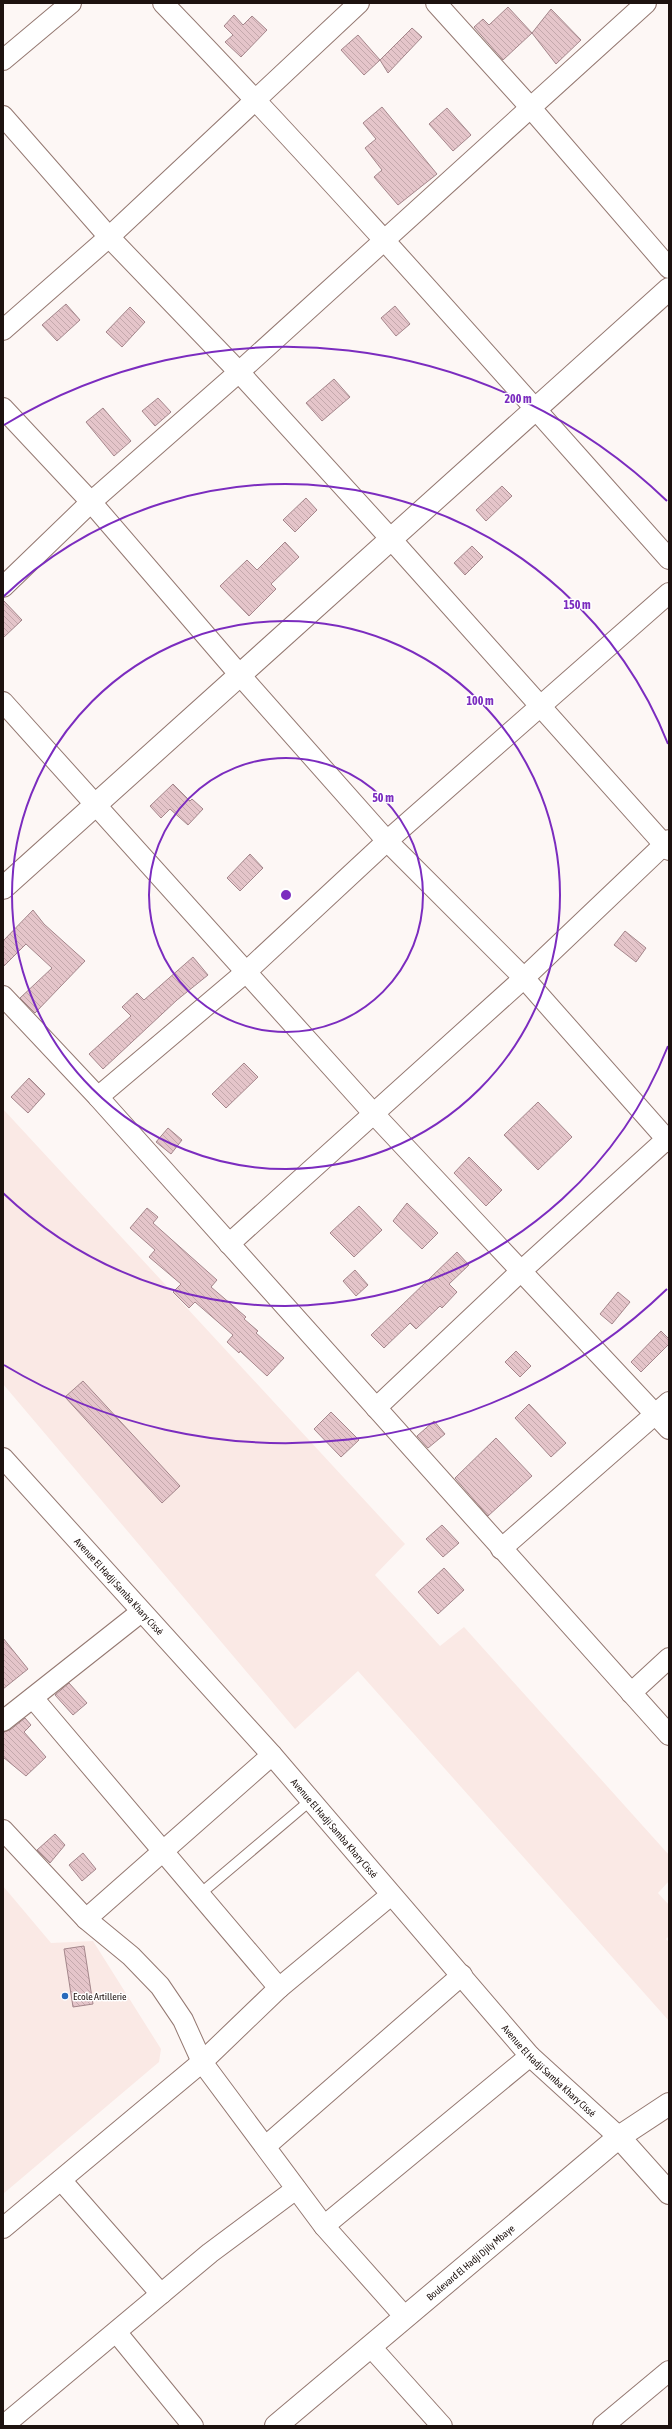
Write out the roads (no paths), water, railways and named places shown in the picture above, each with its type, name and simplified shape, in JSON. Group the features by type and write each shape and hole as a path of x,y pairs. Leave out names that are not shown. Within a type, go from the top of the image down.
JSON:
{"street":[{"path":"3,60 71,3"},
{"path":"163,3 256,99 386,240 669,559"},
{"path":"3,330 109,237 359,3"},
{"path":"436,3 530,107 669,268"},
{"path":"3,587 91,502 386,240 530,107 646,3"},
{"path":"3,116 109,237 239,372 390,538 538,706 667,845 524,978 229,1244"},
{"path":"3,888 669,288"},
{"path":"3,408 91,502 239,674 387,841 524,978 668,1139 520,1272 376,1408"},
{"path":"98,1097 246,972 387,841 538,706 669,593"},
{"path":"3,702 374,1114 520,1272 663,1408 669,1429"},
{"path":"3,996 98,1097 669,1735"},
{"path":"501,1549 663,1408"},
{"name":"Avenue El Hadji Samba Khary Cissé","path":"3,1458 272,1755 530,2056 619,2138 669,2193"},
{"path":"3,1722 141,1612"},
{"path":"631,1693 669,1658"},
{"path":"33,1698 162,1852 200,1894 279,1988"},
{"path":"86,1919 272,1755"},
{"path":"3,1830 86,1919 131,1956 160,1986 183,2020 202,2062 266,2146 324,2226 405,2317"},
{"path":"3,2228 202,2062 279,1988 391,1895"},
{"path":"266,2146 462,1975"},
{"path":"324,2226 530,2056"},
{"name":"Boulevard El Hadji Djily Mbaye","path":"276,2426 619,2138 669,2104"},
{"path":"61,2180 161,2294"},
{"path":"3,2426 117,2333 210,2253 296,2188"},
{"path":"117,2333 193,2426"},
{"path":"371,2347 442,2426"},
{"path":"603,2426 669,2371"}],"lane":[{"path":"200,1894 311,1800"}],"place":[{"name":"Ecole Artillerie","path":"65,1996"}]}
